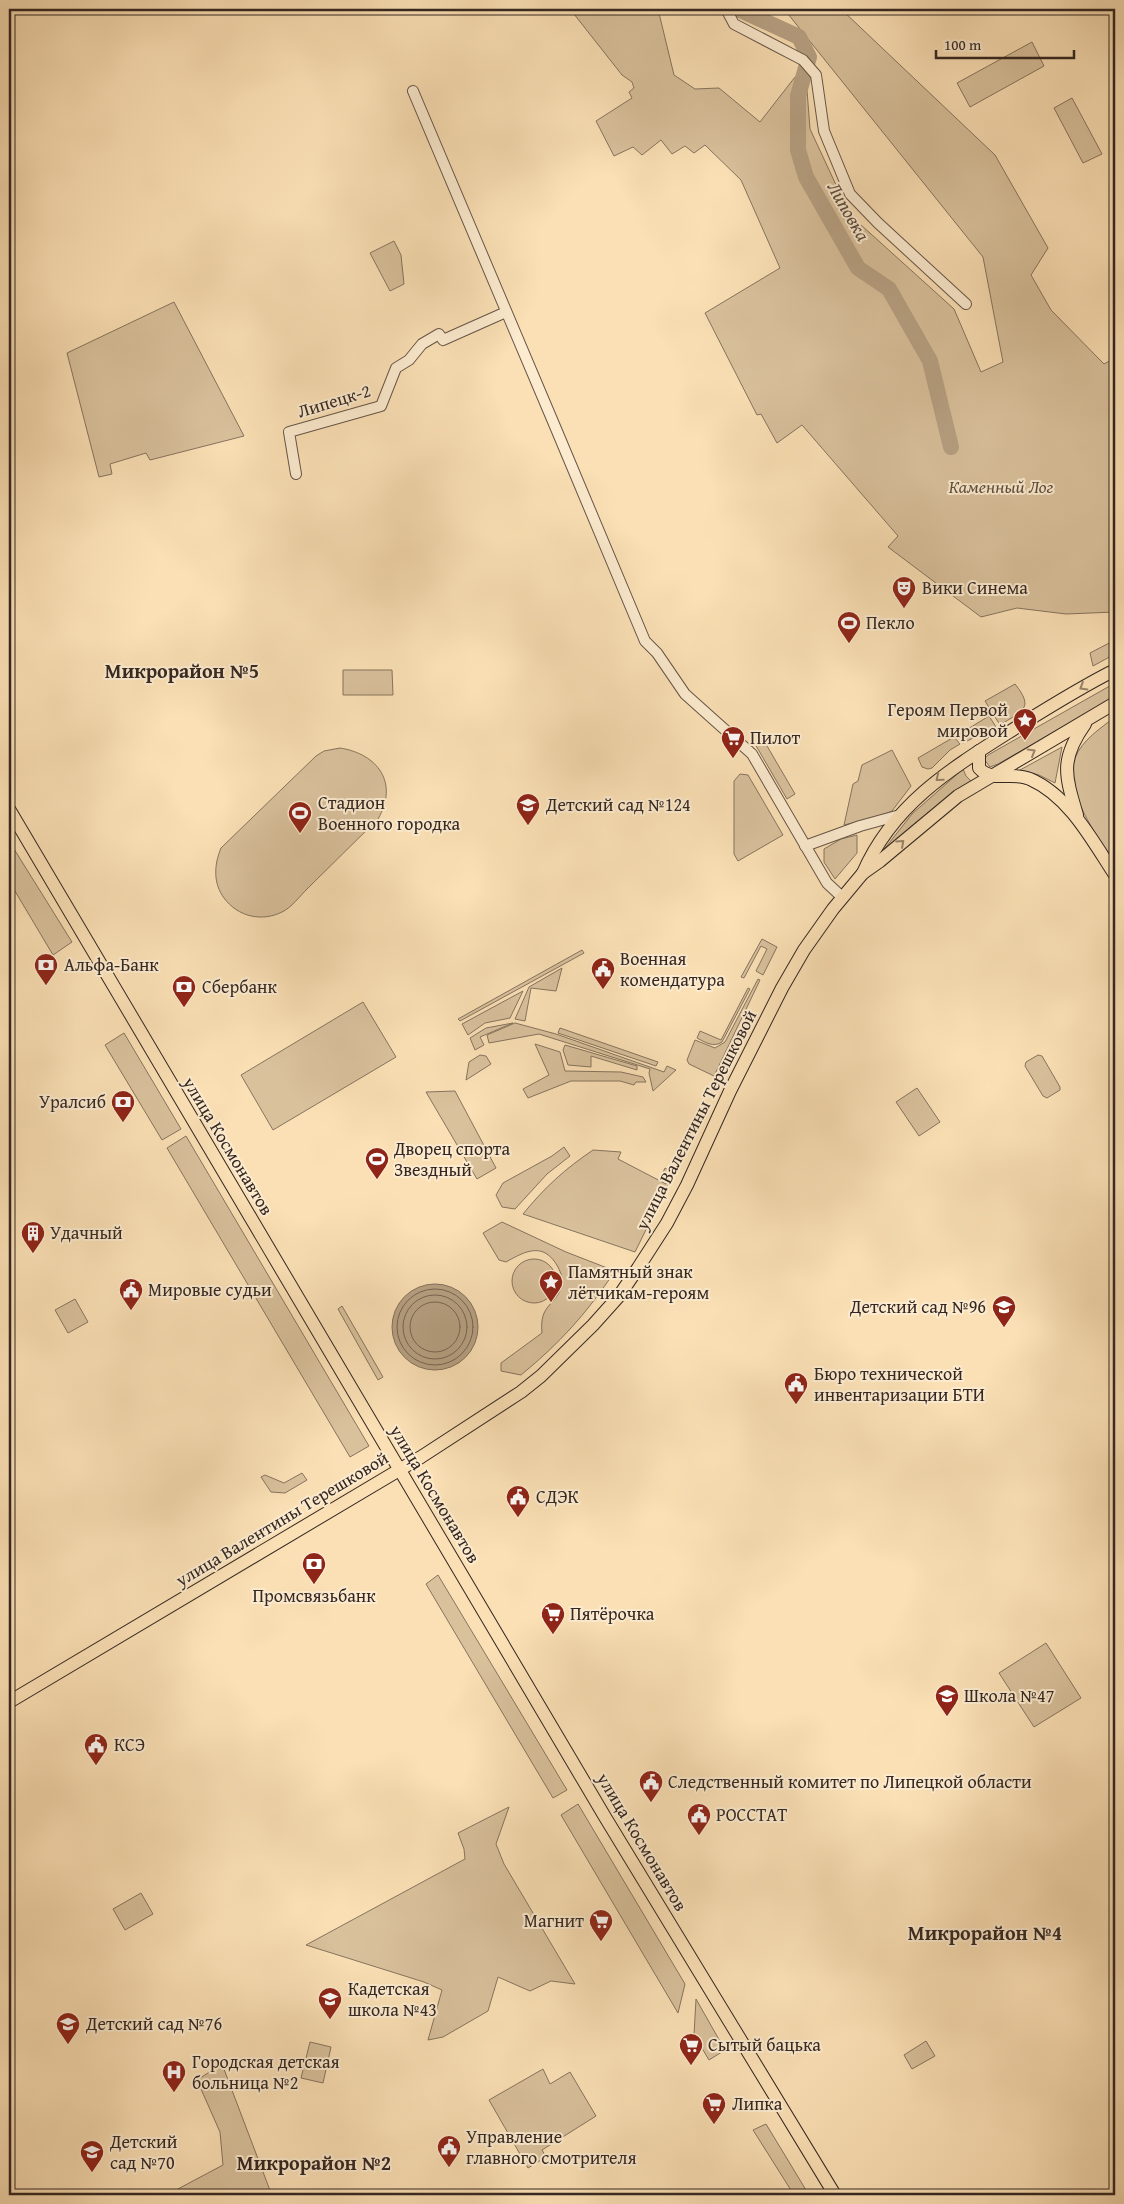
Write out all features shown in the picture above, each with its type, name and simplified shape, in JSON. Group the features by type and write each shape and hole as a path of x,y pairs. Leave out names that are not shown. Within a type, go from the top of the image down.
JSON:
{"main road":[{"name":"улица Валентины Терешковой","path":"863,873 872,852 884,832 934,782 979,751 1086,685 1115,670"},
{"name":"улица Валентины Терешковой","path":"9,1702 400,1470 483,1418 535,1382 593,1325 619,1296 671,1215 786,980 804,950 842,896 863,873 958,796 1115,703"},
{"path":"1078,820 1066,771 1073,740 1089,719"},
{"path":"979,751 979,768 990,776 1028,778 1051,790 1078,820 1115,875"},
{"name":"улица Космонавтов","path":"9,809 605,1817 835,2195"}],"street":[{"path":"726,9 734,24 803,60 816,75 824,131 850,194 878,223 966,304"},
{"path":"413,91 559,432 645,641 686,694 752,754 827,883 842,896"},
{"name":"Липецк-2","path":"296,474 289,432 381,406 396,368 409,360 422,344 439,334 443,340 506,312"},
{"path":"805,846 860,826 900,815"},
{"path":"816,865 814,849 822,840"}],"green space":[{"name":"Каменный Лог","path":"570,9 658,9 674,75 695,89 719,88 760,122 795,77 806,77 810,129 850,215 954,309 981,372 1003,362 983,257 784,9 841,9 995,155 1048,248 1031,275 1051,310 1104,364 1115,358 1115,612 1066,614 1017,608 981,617 888,547 898,536 802,425 777,443 761,414 757,415 705,313 780,268 741,180 705,145 694,153 685,146 672,154 661,140 642,155 633,147 614,156 596,121 632,98 629,92 634,88 632,82 622,75"},
{"path":"1032,42 1044,66 970,107 957,83"},
{"path":"1072,98 1102,154 1083,163 1054,108"},
{"path":"394,241 401,255 404,284 390,291 370,253"},
{"path":"174,302 244,436 150,460 146,453 110,464 112,474 99,477 67,353"},
{"path":"1115,640 1115,654 1093,666 1090,653"},
{"path":"343,670 392,670 393,695 343,695"},
{"path":"1115,683 1115,697 998,764 990,767 984,759 988,755"},
{"path":"1015,684 1021,692 1025,704 1020,712 1000,725 985,701"},
{"path":"989,716 996,727 963,743 958,735"},
{"path":"1115,717 1115,863 1084,813 1073,784 1072,771 1075,758 1082,746 1092,735"},
{"path":"954,737 960,744 950,750 932,768 922,767 918,758"},
{"path":"763,739 795,794 787,799 755,744"},
{"path":"1062,747 1055,783 1039,775 1020,770"},
{"name":"Стадион Военного городка","path":"340,748 353,751 365,757 381,772 385,782 386,794 384,806 378,819 285,910 274,915 259,917 236,910 220,892 216,880 216,867 221,848 316,756 324,751"},
{"path":"892,750 911,786 892,811 878,817 844,825 853,784 858,781 862,765"},
{"path":"963,769 966,776 973,783 914,824 878,857 912,814"},
{"path":"740,774 748,775 783,835 738,861 734,854 734,781"},
{"path":"857,835 857,853 835,879 824,862 824,849 841,839"},
{"path":"9,841 72,942 53,955 9,881"},
{"path":"762,939 777,947 763,975 756,971 767,949 761,946 744,978 741,977"},
{"path":"582,950 584,953 460,1021 458,1019"},
{"path":"562,968 556,991 531,988 525,1021 515,1019 529,987"},
{"path":"758,979 760,980 714,1076 689,1064 687,1060 695,1040 715,1048 725,1042"},
{"path":"748,988 750,989 722,1042 712,1044 697,1038 700,1031 721,1040"},
{"path":"523,991 510,1018 485,1023 468,1035 462,1024"},
{"path":"363,1002 396,1057 273,1130 241,1075"},
{"path":"513,1023 480,1037 484,1045 475,1050 470,1038 486,1028"},
{"path":"515,1023 556,1034 664,1072 667,1066 676,1070 653,1091 649,1073 650,1069 539,1034 489,1043 487,1035"},
{"path":"560,1028 658,1062 656,1066 558,1033"},
{"path":"124,1033 181,1129 162,1140 105,1045"},
{"path":"535,1044 560,1052 565,1071 621,1072 643,1077 646,1082 636,1082 634,1085 620,1081 571,1081 528,1098 523,1089 549,1075"},
{"path":"565,1045 637,1066 637,1070 591,1056 591,1067 568,1065 563,1050"},
{"path":"480,1055 486,1056 491,1064 466,1080 469,1062"},
{"path":"1038,1055 1042,1056 1060,1087 1060,1090 1047,1098 1043,1096 1025,1066 1026,1062"},
{"path":"917,1088 940,1122 919,1136 896,1102"},
{"path":"455,1091 496,1168 477,1179 426,1092"},
{"path":"186,1136 369,1446 350,1457 167,1148"},
{"path":"564,1147 570,1156 547,1174 515,1209 502,1207 496,1195 503,1183 552,1156"},
{"path":"593,1150 621,1152 618,1159 666,1184 667,1182 660,1179 665,1168 674,1173 635,1252 523,1214 556,1179"},
{"path":"502,1222 566,1252 615,1271 572,1327 521,1375 501,1371 501,1363 542,1333 545,1310 556,1298 562,1285 562,1278 553,1259 541,1251 521,1254 506,1262 499,1260 483,1233"},
{"path":"534,1259 546,1263 552,1269 556,1281 552,1293 546,1299 534,1303 522,1299 516,1293 512,1281 516,1269 522,1263"},
{"path":"75,1299 88,1322 68,1333 55,1310"},
{"path":"342,1306 383,1377 378,1380 338,1309"},
{"path":"302,1473 307,1480 285,1493 271,1492 261,1477 265,1475 284,1483"},
{"path":"438,1575 567,1790 553,1798 426,1584"},
{"path":"1046,1643 1081,1698 1034,1727 999,1673"},
{"path":"578,1804 685,1984 678,2013 561,1815"},
{"path":"509,1807 496,1844 504,1864 575,1984 551,1981 530,1991 498,1977 488,2011 443,2037 428,2040 442,1990 424,1982 306,1945 465,1859 464,1849 458,1833"},
{"path":"141,1893 153,1914 125,1930 113,1909"},
{"path":"696,1999 725,2050 709,2060 694,2035"},
{"path":"926,2041 935,2056 912,2069 904,2055"},
{"path":"310,2042 331,2047 323,2083 301,2078"},
{"path":"222,2064 271,2193 268,2195 176,2195 176,2190 223,2165 220,2132 197,2080"},
{"path":"543,2069 550,2084 570,2072 596,2116 542,2150 546,2157 528,2168 489,2100"},
{"path":"766,2124 809,2195 794,2195 753,2130"}],"water":[{"path":"427,1284 443,1284 452,1287 466,1296 475,1310 478,1327 475,1344 466,1358 452,1367 443,1370 427,1370 411,1363 399,1351 392,1335 392,1319 399,1303 411,1291"}],"waterway":[{"name":"Липовка","path":"738,9 799,37 809,57 798,96 798,150 806,177 858,268 889,289 930,361 951,447"}],"place":[{"name":"Вики Синема","path":"904,609"},
{"name":"Пекло","path":"849,644"},
{"name":"Героям Первой мировой","path":"1025,741"},
{"name":"Пилот","path":"733,759"},
{"name":"Детский сад №124","path":"528,826"},
{"name":"Стадион Военного городка","path":"300,834"},
{"name":"Альфа-Банк","path":"46,986"},
{"name":"Военная комендатура","path":"603,990"},
{"name":"Сбербанк","path":"184,1008"},
{"name":"Уралсиб","path":"123,1123"},
{"name":"Дворец спорта Звездный","path":"377,1180"},
{"name":"Удачный","path":"33,1254"},
{"name":"Памятный знак лётчикам-героям","path":"551,1303"},
{"name":"Мировые судьи","path":"131,1311"},
{"name":"Детский сад №96","path":"1004,1328"},
{"name":"Бюро технической инвентаризации БТИ","path":"796,1405"},
{"name":"СДЭК","path":"518,1518"},
{"name":"Промсвязьбанк","path":"314,1585"},
{"name":"Пятёрочка","path":"553,1635"},
{"name":"Школа №47","path":"947,1717"},
{"name":"КСЭ","path":"96,1766"},
{"name":"Следственный комитет по Липецкой области","path":"651,1803"},
{"name":"РОССТАТ","path":"699,1836"},
{"name":"Магнит","path":"601,1942"},
{"name":"Кадетская школа №43","path":"330,2020"},
{"name":"Детский сад №76","path":"68,2045"},
{"name":"Сытый бацька","path":"691,2066"},
{"name":"Городская детская больница №2","path":"174,2093"},
{"name":"Липка","path":"714,2125"},
{"name":"Управление главного смотрителя","path":"449,2168"},
{"name":"Детский сад №70","path":"92,2173"}],"district":[{"name":"Микрорайон №5","path":"182,671"},
{"name":"Микрорайон №4","path":"985,1933"},
{"name":"Микрорайон №2","path":"314,2163"}]}
